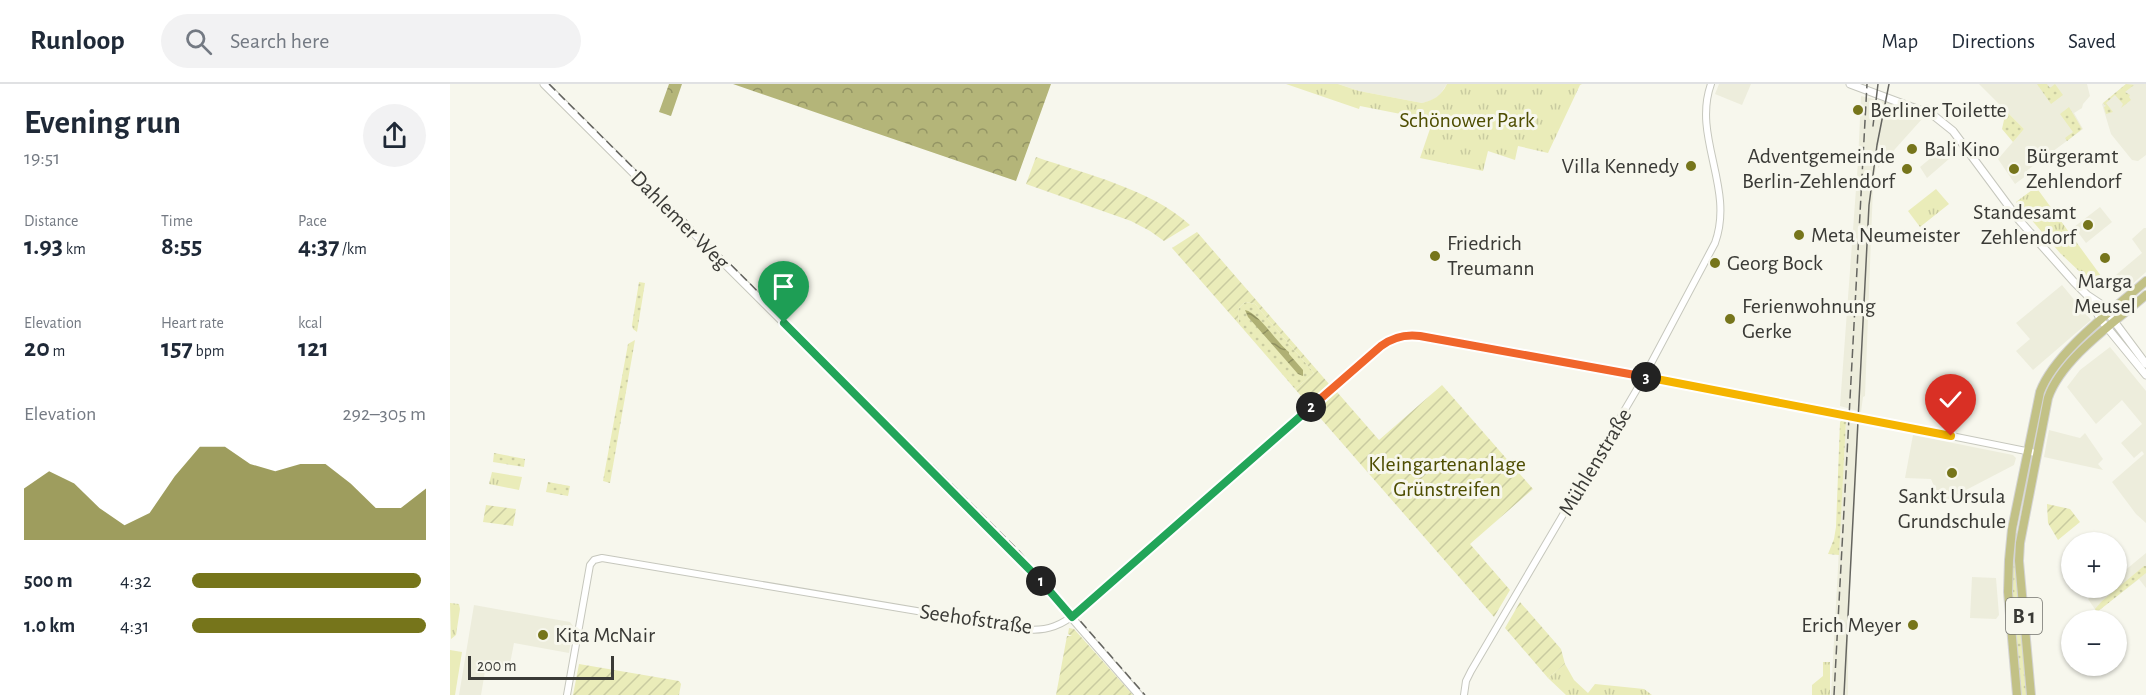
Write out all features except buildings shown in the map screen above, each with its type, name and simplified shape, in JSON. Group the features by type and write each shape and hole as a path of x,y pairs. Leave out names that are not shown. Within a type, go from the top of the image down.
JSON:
{"main road":[{"name":"Dahlemer Weg","path":"544,84 1000,538 1139,695"},
{"path":"1851,84 1926,113 1950,128 1962,141 2019,220 2087,295 2102,320 2146,375"},
{"name":"B 1","path":"2017,695 2008,592 2008,566 2010,543 2039,396 2049,373 2063,355 2146,281"},
{"path":"2087,295 2100,303 2116,321 2146,364"},
{"name":"B 1","path":"2031,695 2019,553 2021,530 2045,408 2057,380 2071,360 2146,295"}],"street":[{"name":"Mühlenstraße","path":"1464,695 1466,681 1473,667 1645,377 1711,253 1719,233 1722,200 1705,116 1711,84"},
{"name":"Seehofstraße","path":"567,695 590,565 594,560 606,558 1029,629 1054,627 1072,617 1372,354 1391,340 1407,335 1843,414 2036,453"}],"shaded area":[{"path":"1338,84 1447,84 1439,96 1422,103 1359,91"},
{"path":"1719,84 1751,84 1742,105 1715,94"},
{"path":"1979,84 2087,84 2090,96 2082,108 2074,113 2083,129 2025,172 2027,175 2015,184 1998,159 2024,129"},
{"path":"2126,84 2146,84 2146,155 2138,161 2132,160 2111,134 2102,104"},
{"path":"1861,96 1890,103 1921,116 1922,119 1878,168 1880,138 1873,187 1865,396 1861,412 1840,406"},
{"path":"1950,142 1957,152 1927,178 1920,167"},
{"path":"2100,207 2112,222 2086,243 2074,227"},
{"path":"2146,228 2146,272 2121,294 2110,280 2142,253 2132,239"},
{"path":"2062,285 2091,320 2033,370 2016,351 2030,339 2016,323"},
{"path":"2110,347 2146,391 2146,523 2136,514 2112,482 2144,454 2142,451 2134,458 2121,443 2142,424 2122,400 2096,424 2067,387 2080,370"},
{"path":"1846,421 1859,423 1848,624 1848,695 1831,695"},
{"path":"2049,430 2080,438 2085,433 2103,459 2098,464 2103,470 2044,457"},
{"name":"Sankt Ursula Grundschule","path":"1913,435 2013,455 2016,458 2014,465 1941,503 1931,479 1905,478"},
{"path":"2146,553 2146,588 2139,579 2127,588 2127,569"},
{"path":"1972,577 1996,578 1999,615 1996,619 1970,618"},
{"path":"2115,598 2100,610 2096,610 2088,599"},
{"path":"474,605 570,622 573,626 569,653 514,643 509,669 486,665 481,695 459,695"}],"green space":[{"path":"669,84 682,84 671,116 659,112"},
{"path":"733,84 1051,84 1016,181"},
{"name":"Schönower Park","path":"1286,84 1338,84 1359,91 1422,103 1437,97 1447,84 1582,84 1548,153 1518,146 1515,160 1488,151 1483,171 1420,158 1431,126 1421,118 1360,106 1359,109"},
{"path":"2037,84 2047,84 2050,88 2055,84 2063,95 2051,104"},
{"path":"2126,84 2134,85 2125,92 2130,95 2131,100 2121,108 2123,104 2115,95 2106,103 2113,112 2106,114 2104,107 2106,106 2103,103"},
{"path":"2069,107 2082,129 2067,141 2065,138 2073,132 2060,114"},
{"path":"2005,110 2024,129 2013,142 2002,129 2004,120 2000,116"},
{"path":"1036,157 1137,192 1174,212 1190,225 1164,241 1131,221 1026,184"},
{"path":"2036,187 2104,280 2106,284 2099,290 2060,253 2016,202"},
{"path":"1936,189 1949,204 1920,227 1908,211"},
{"path":"1197,232 1329,384 1307,403 1295,389 1314,373 1255,304 1246,302 1239,308 1238,323 1172,248"},
{"path":"639,282 645,283 637,332 632,325"},
{"path":"1246,302 1255,304 1314,373 1295,389 1238,323 1238,310"},
{"path":"635,340 610,483 603,481 628,344"},
{"name":"Kleingartenanlage Grünstreifen","path":"1442,385 1533,489 1470,544 1510,590 1494,617 1315,412 1337,392 1379,440"},
{"path":"1846,421 1839,555 1828,554 1836,527 1840,422"},
{"path":"494,453 525,459 524,467 493,462"},
{"path":"492,472 522,477 519,490 489,484"},
{"path":"548,482 570,486 568,496 546,492"},
{"path":"2047,504 2070,509 2080,522 2068,532 2061,532 2061,538 2058,540 2048,523"},
{"path":"486,505 516,509 513,526 483,522"},
{"path":"2014,532 2018,534 2021,619 2014,620 2010,578"},
{"path":"2146,566 2146,573 2127,588 2127,580"},
{"path":"2106,598 2115,598 2100,610 2096,610"},
{"path":"1520,602 1561,649 1565,664 1548,678 1505,628"},
{"path":"450,603 459,604 460,609 456,635 451,639"},
{"path":"1069,628 1074,629 1133,695 1056,695 1067,636 1072,636 1068,634"},
{"path":"2023,631 2028,695 2019,695 2014,634"},
{"path":"450,650 462,652 455,695 450,695"},
{"path":"1823,662 1830,662 1830,695 1812,695 1812,685 1823,676"},
{"path":"579,664 679,681 681,684 679,695 573,695"},
{"path":"1565,664 1574,680 1588,693 1595,684 1644,689 1652,695 1566,695 1548,678"}],"water":[{"path":"1245,310 1256,316 1289,352 1303,370 1303,376 1298,374 1248,317"}],"tram line":[{"path":"1873,126 1878,84"},
{"path":"1844,695 1869,205 1877,145 1889,84"}],"railway":[{"path":"549,84 1019,551 1145,695"},
{"path":"1834,695 1867,84"}],"place":[{"name":"Berliner Toilette","path":"1858,110"},
{"name":"Bali Kino","path":"1912,149"},
{"name":"Villa Kennedy","path":"1691,166"},
{"name":"Adventgemeinde Berlin-Zehlendorf","path":"1907,169"},
{"name":"Bürgeramt Zehlendorf","path":"2014,169"},
{"name":"Standesamt Zehlendorf","path":"2088,225"},
{"name":"Meta Neumeister","path":"1799,235"},
{"name":"Friedrich Treumann","path":"1435,256"},
{"name":"Marga Meusel","path":"2105,258"},
{"name":"Georg Bock","path":"1715,263"},
{"name":"Ferienwohnung Gerke","path":"1730,319"},
{"name":"Sankt Ursula Grundschule","path":"1952,473"},
{"name":"Erich Meyer","path":"1913,625"},
{"name":"Kita McNair","path":"543,635"}],"route":[{"path":"784,323 1023,562 1072,617 1381,346 1402,336 1420,336 1491,348 1951,436"}]}
